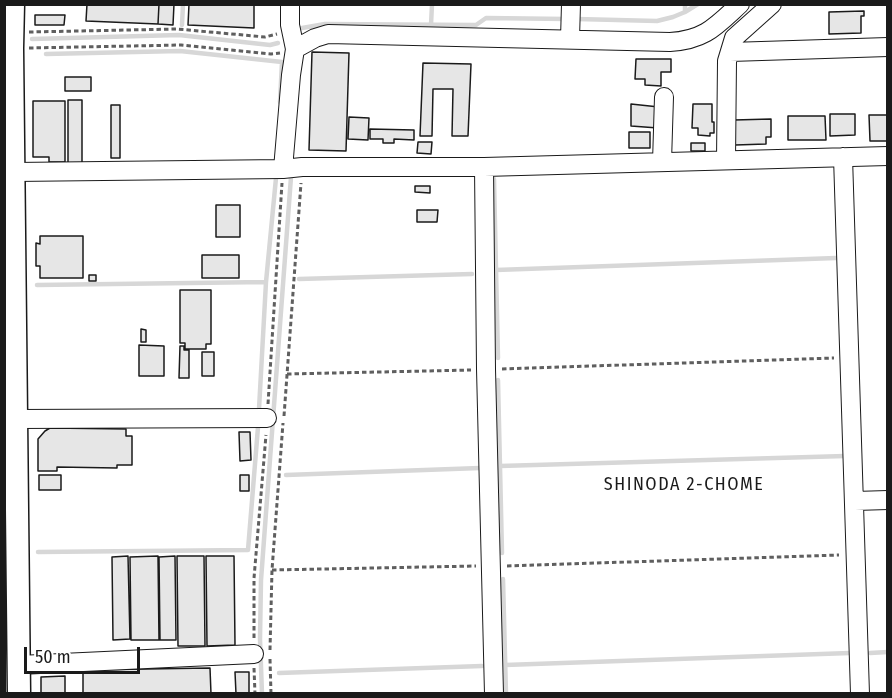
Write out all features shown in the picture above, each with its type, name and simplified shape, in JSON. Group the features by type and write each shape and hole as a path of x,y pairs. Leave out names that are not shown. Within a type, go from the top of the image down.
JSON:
{"main road":[{"path":"13,4 19,693"}],"street":[{"path":"283,169 293,40 290,4"},
{"path":"570,39 571,4"},
{"path":"293,40 328,34 687,41 714,28 740,4"},
{"path":"726,160 729,52 734,38 772,4"},
{"path":"729,52 888,47"},
{"path":"662,162 664,97"},
{"path":"14,172 302,167 484,167 888,156"},
{"path":"843,157 860,693"},
{"path":"484,167 486,369 494,693"},
{"path":"16,419 267,418"},
{"path":"855,501 888,500"},
{"path":"19,664 254,654"}],"path":[{"path":"177,29 293,40 288,52 271,54 181,45 12,40 177,29"},
{"path":"271,693 272,570 302,167"},
{"path":"255,693 254,578 283,169"},
{"path":"287,374 850,357"},
{"path":"272,570 490,566 856,554"}],"building":[{"path":"87,4 159,4 158,24 86,21"},
{"path":"159,4 174,4 173,25 158,24"},
{"path":"189,4 254,5 254,28 188,25"},
{"path":"864,11 864,16 861,16 861,33 829,34 829,12"},
{"path":"35,15 65,15 64,25 35,25"},
{"path":"312,52 349,53 346,151 309,150"},
{"path":"636,59 671,59 671,72 661,72 661,86 645,85 645,79 635,79"},
{"path":"423,63 471,64 468,136 452,136 453,89 433,89 432,136 420,136"},
{"path":"65,77 91,77 91,91 65,91"},
{"path":"68,100 82,100 82,163 68,163"},
{"path":"33,101 65,101 65,162 49,162 49,157 33,157"},
{"path":"631,104 659,107 658,128 631,126"},
{"path":"693,104 712,104 714,133 710,133 710,136 698,135 698,128 692,128"},
{"path":"111,105 120,105 120,158 111,158"},
{"path":"830,114 855,114 855,135 830,136"},
{"path":"869,115 888,115 888,141 870,141"},
{"path":"788,116 825,116 826,140 788,140"},
{"path":"349,117 369,118 368,140 348,139"},
{"path":"771,119 771,137 766,137 766,144 735,145 734,120"},
{"path":"370,129 414,130 414,140 394,139 394,143 383,143 383,139 370,139"},
{"path":"629,132 650,132 650,148 629,148"},
{"path":"418,142 432,142 431,154 417,153"},
{"path":"691,143 705,143 705,151 691,151"},
{"path":"415,186 430,186 430,193 415,192"},
{"path":"216,205 240,205 240,237 216,237"},
{"path":"417,210 438,210 437,222 417,222"},
{"path":"40,236 83,236 83,278 40,278 40,266 36,266 36,243 40,244"},
{"path":"202,255 239,255 239,278 202,278"},
{"path":"89,275 96,275 96,281 89,281"},
{"path":"180,290 211,290 211,344 206,344 206,349 185,349 185,343 180,343"},
{"path":"141,329 146,330 146,342 141,342"},
{"path":"139,345 164,346 164,376 139,376"},
{"path":"180,346 184,346 184,350 189,350 189,378 179,378"},
{"path":"202,352 214,352 214,376 202,376"},
{"path":"50,428 126,429 126,436 132,436 132,465 117,465 117,468 57,467 57,471 38,471 38,439"},
{"path":"239,432 250,432 251,460 240,461"},
{"path":"39,475 61,475 61,490 39,490"},
{"path":"240,475 249,475 249,491 240,491"},
{"path":"128,556 130,639 113,640 112,557"},
{"path":"158,556 159,640 131,640 130,557"},
{"path":"175,556 176,640 160,640 159,557"},
{"path":"177,556 204,556 205,646 178,646"},
{"path":"206,556 234,556 235,645 207,646"},
{"path":"210,668 211,694 83,694 83,670"},
{"path":"235,672 249,672 249,694 236,694"},
{"path":"65,676 65,694 41,694 41,677"}],"waterway":[{"path":"182,25 183,4"},
{"path":"431,25 432,4"},
{"path":"577,19 657,21 685,12 685,4"},
{"path":"685,12 698,4"},
{"path":"302,28 325,24 476,25 486,18 567,19"},
{"path":"32,39 179,35 270,45 278,43"},
{"path":"46,54 180,51 282,62 280,102"},
{"path":"262,694 261,580 291,177"},
{"path":"259,409 266,282 276,178"},
{"path":"494,179 498,358"},
{"path":"496,270 836,258"},
{"path":"299,279 472,274"},
{"path":"37,285 266,282"},
{"path":"498,380 502,553"},
{"path":"38,552 248,550 258,427"},
{"path":"500,466 845,456"},
{"path":"286,475 480,468"},
{"path":"503,579 506,694"},
{"path":"870,653 888,652"},
{"path":"505,665 850,653"},
{"path":"279,673 482,666"}],"district":[{"name":"SHINODA 2-CHOME","path":"684,485"}]}
